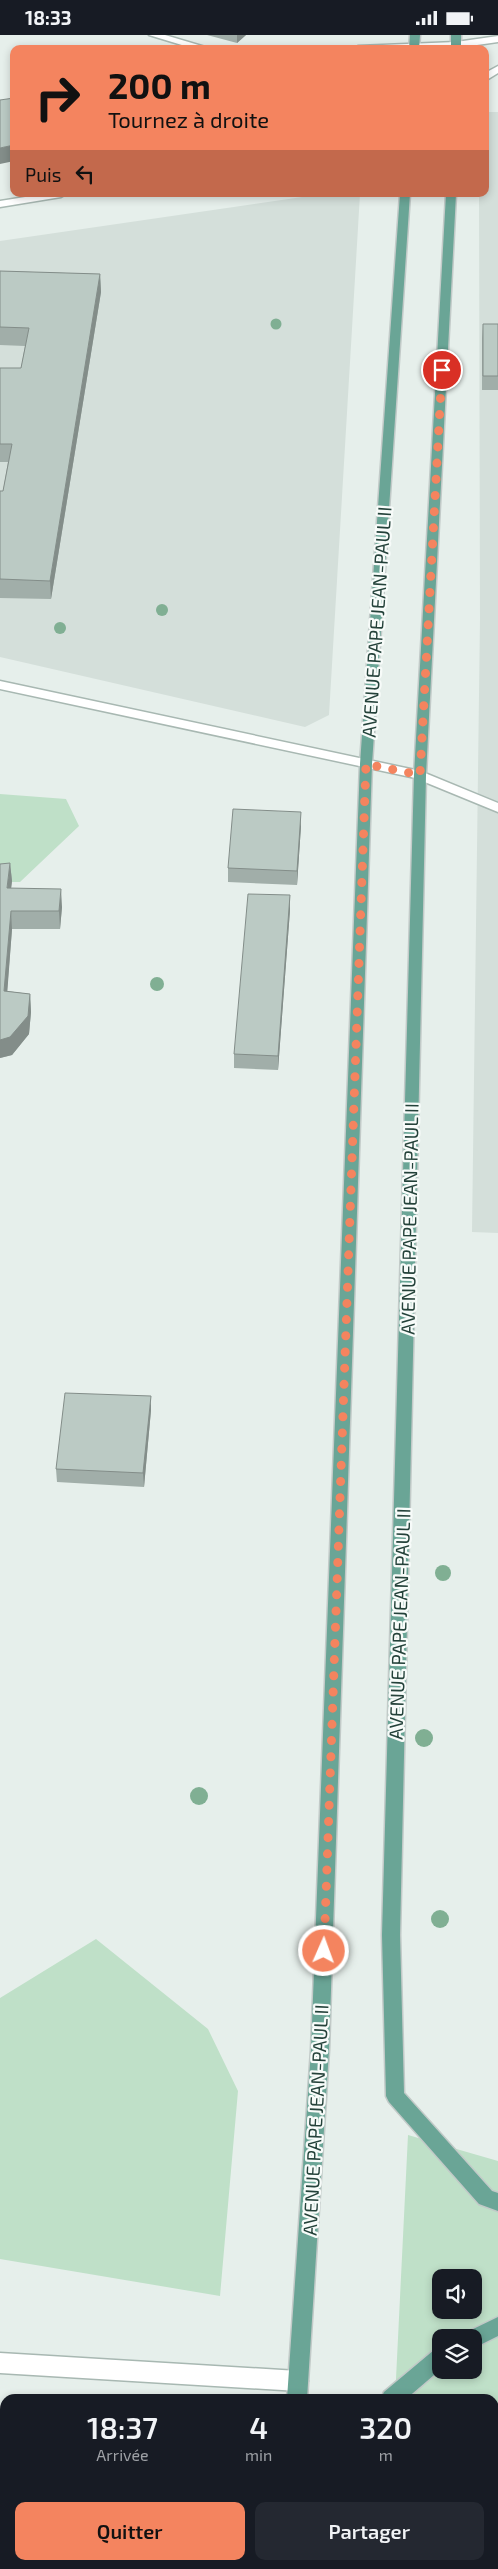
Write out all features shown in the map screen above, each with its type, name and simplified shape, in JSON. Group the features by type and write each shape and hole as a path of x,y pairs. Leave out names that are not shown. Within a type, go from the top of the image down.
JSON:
{"main road":[{"name":"AVENUE PAPE JEAN-PAUL II","path":"298,2390 320,2050 366,764 405,197"},
{"name":"AVENUE PAPE JEAN-PAUL II","path":"451,197 420,775 391,1935 395,2097 486,2197 498,2202"},
{"path":"482,2335 498,2326"},
{"path":"397,2394 432,2365"}],"street":[{"path":"154,35 192,45"},
{"path":"435,45 498,39"},
{"path":"0,204 43,197"},
{"path":"0,685 420,775 498,808"},
{"path":"0,2363 298,2390"}],"shaded area":[{"path":"489,112 498,112 498,1233 472,1232 480,619 479,197 489,197"},
{"path":"302,197 360,197 329,715 305,727 0,657 0,241"}],"green space":[{"path":"0,794 66,799 79,826 20,882 0,882"},
{"path":"96,1939 208,2029 238,2091 220,2296 0,2259 0,1998"},
{"path":"408,2135 498,2161 498,2394 395,2394"}],"building":[{"path":"10,99 10,146 0,148 0,100"},
{"path":"0,271 100,274 50,581 0,579 0,491 3,491 12,444 0,444 0,368 21,368 29,328 0,327"},
{"path":"483,324 498,324 498,376 483,376"},
{"path":"233,809 301,812 297,871 228,868"},
{"path":"10,863 7,888 61,889 59,911 11,911 4,991 30,994 28,1016 10,1037 0,1040 0,864"},
{"path":"248,894 290,895 278,1056 234,1054"},
{"path":"65,1393 151,1396 143,1473 56,1469"}],"route":[{"path":"324,1951 366,764 420,775 442,370"}]}
